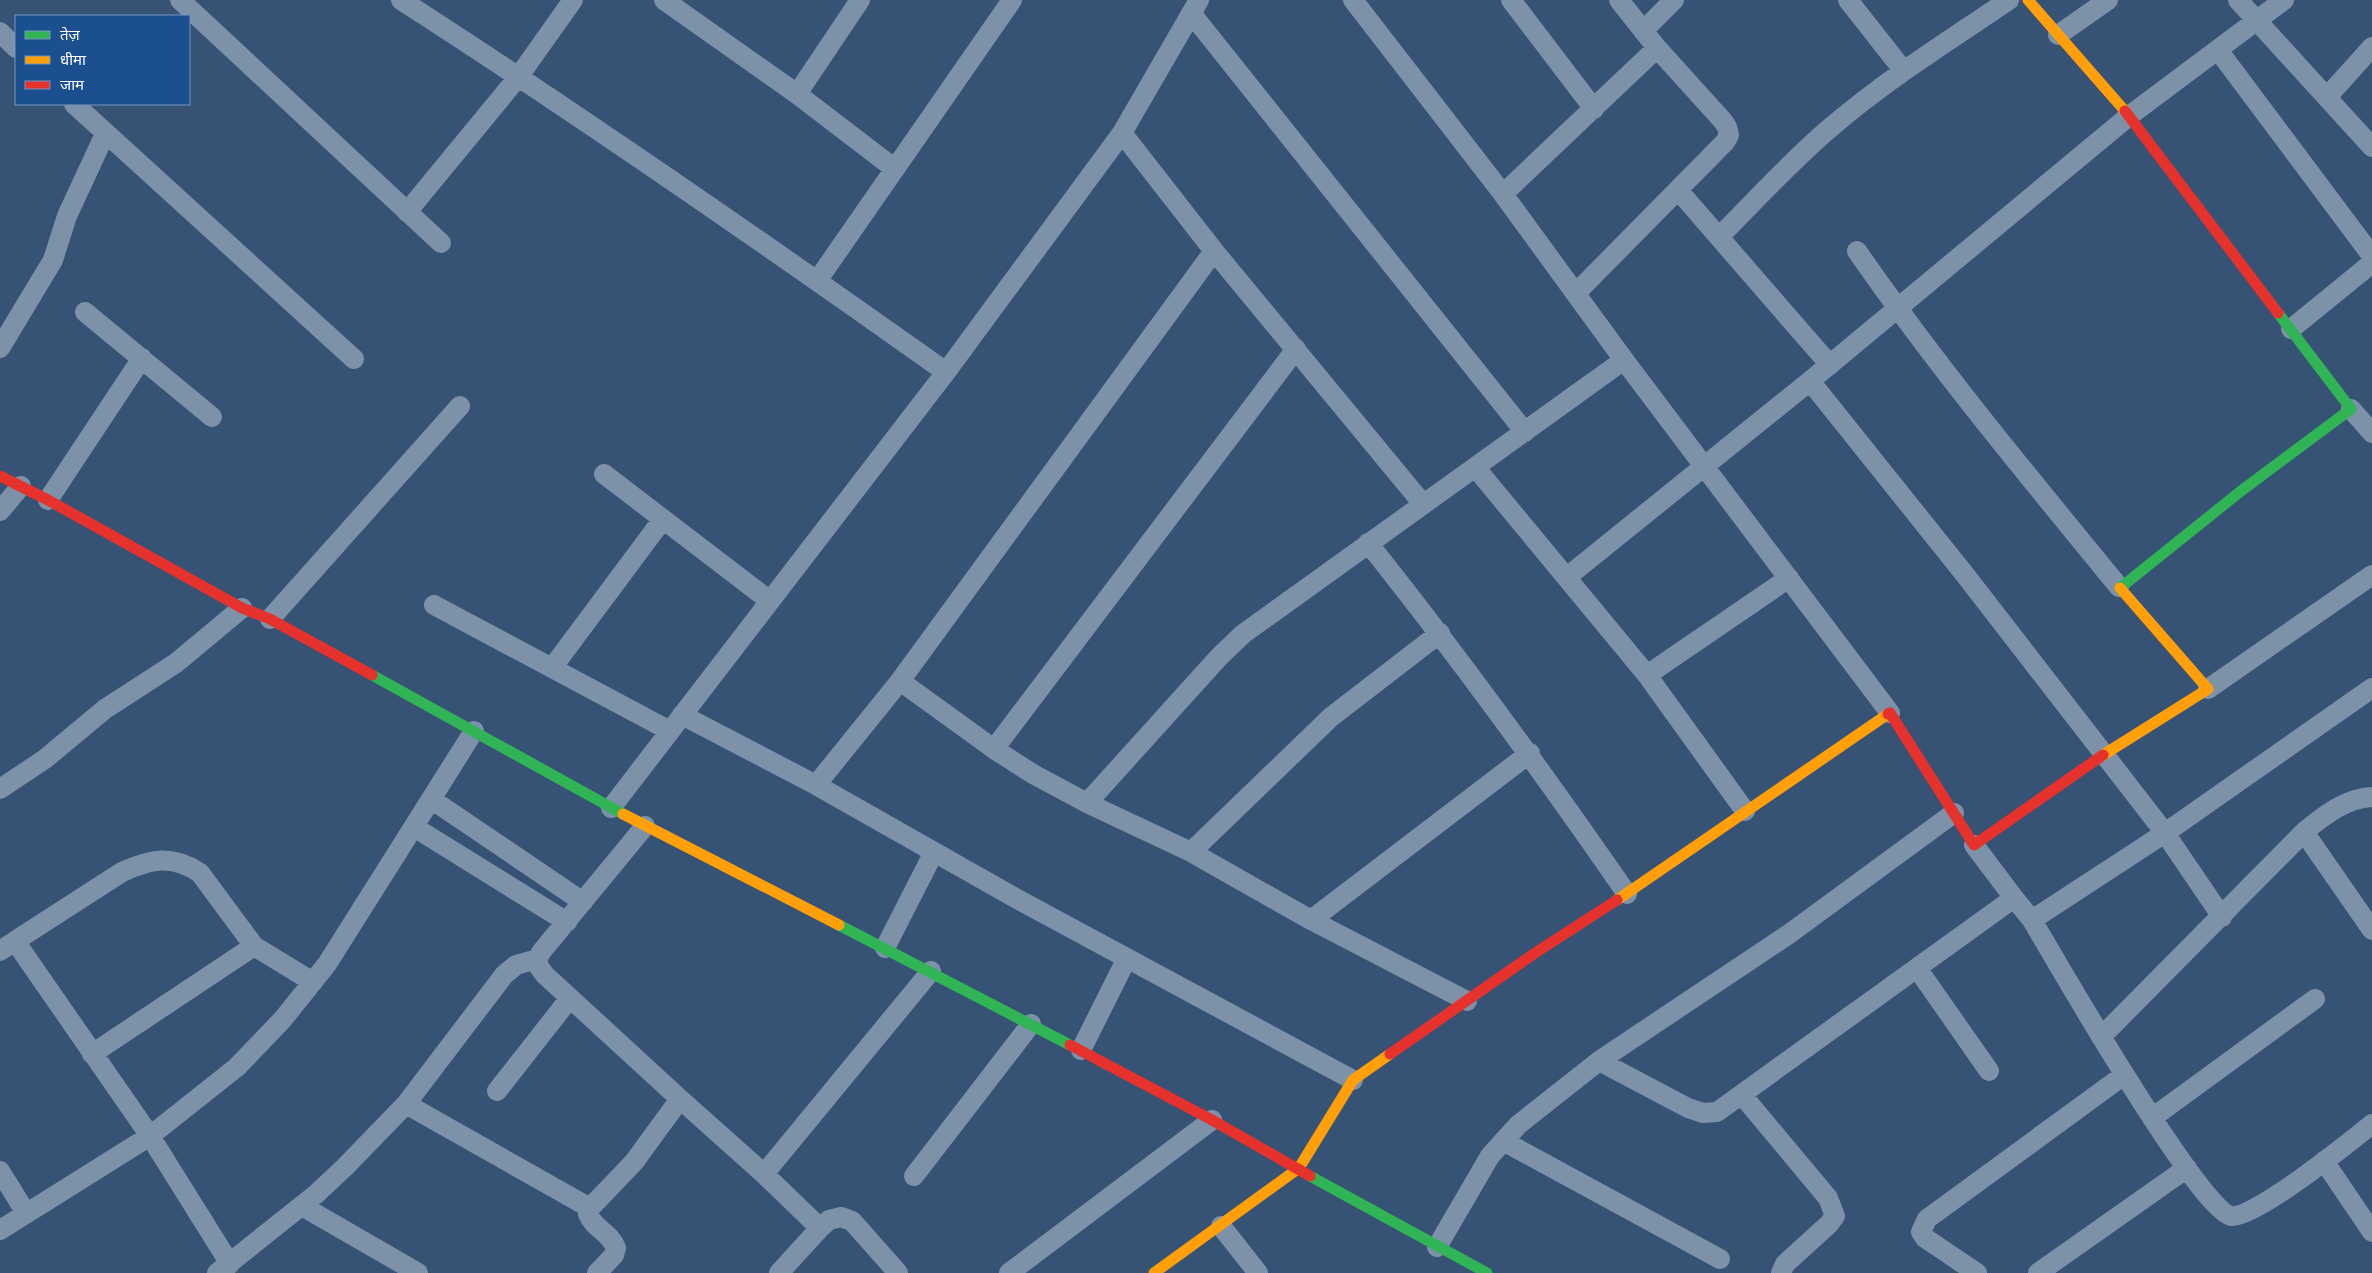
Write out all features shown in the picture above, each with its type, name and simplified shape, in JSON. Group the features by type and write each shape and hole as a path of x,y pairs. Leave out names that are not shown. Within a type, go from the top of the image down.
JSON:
{"street":[{"path":"180,0 441,243"},
{"path":"401,0 519,76 946,372"},
{"path":"407,212 519,76 573,0"},
{"path":"664,0 797,94 896,168"},
{"path":"797,94 860,0"},
{"path":"817,281 1012,0"},
{"path":"1353,0 1503,194 1624,360 1890,713 1974,845 2032,920 2100,1037 2152,1118 2187,1168 2220,1209 2230,1216 2241,1216 2324,1161 2372,1124"},
{"path":"1511,0 1594,109"},
{"path":"1576,293 1725,142 1729,135 1727,127 1656,48 1619,0"},
{"path":"1643,31 1674,0"},
{"path":"1848,0 1903,70"},
{"path":"1719,237 1808,147 1903,70 2009,0"},
{"path":"2028,0 2129,116 2351,409 2372,433"},
{"path":"2058,35 2108,0"},
{"path":"2238,0 2256,22 2372,147"},
{"path":"1567,577 1810,381 2129,116 2284,0"},
{"path":"611,808 946,372 1122,133 1195,6 1525,432"},
{"path":"2327,97 2372,46"},
{"path":"1503,194 1656,48"},
{"path":"2218,50 2372,256"},
{"path":"75,105 354,358"},
{"path":"1122,133 1214,251 1423,504"},
{"path":"0,348 53,260 67,216 105,134"},
{"path":"1678,190 1830,364"},
{"path":"816,785 900,681 1214,251"},
{"path":"1857,251 1897,309 2012,456 2119,587 2208,690"},
{"path":"2291,329 2372,263"},
{"path":"85,312 212,416"},
{"path":"994,749 1296,350"},
{"path":"48,500 142,358"},
{"path":"1087,803 1219,657 1243,634 1624,360"},
{"path":"1810,381 1966,576 2165,833 2222,917"},
{"path":"270,618 460,406"},
{"path":"2119,587 2351,409"},
{"path":"1475,467 1647,675 1745,811"},
{"path":"604,474 770,601"},
{"path":"0,476 48,500 242,608 270,618 611,808 931,971 1212,1120 1437,1247 1487,1273"},
{"path":"0,511 21,486"},
{"path":"552,668 663,519"},
{"path":"1368,543 1440,633 1530,753 1627,894"},
{"path":"1974,845 2104,755 2208,690 2372,575"},
{"path":"1647,675 1789,578"},
{"path":"434,605 552,668 816,785 934,852 1353,1080"},
{"path":"0,789 45,759 105,709 176,664 242,608"},
{"path":"1191,852 1330,717 1440,633"},
{"path":"900,681 994,749 1033,774 1087,803 1191,852 1311,920 1467,1000"},
{"path":"2032,920 2165,833 2372,688"},
{"path":"1154,1273 1299,1168 1353,1080 1535,953 1627,894 1745,811 1836,752 1890,713"},
{"path":"0,1230 150,1136 237,1068 283,1019 327,964 474,731"},
{"path":"1311,920 1530,753"},
{"path":"2100,1037 2222,917 2304,832 2326,814 2340,806 2372,797"},
{"path":"431,799 583,902"},
{"path":"1437,1247 1490,1156 1518,1125 1599,1061 1789,934 1954,813"},
{"path":"313,982 254,946 200,873 175,860 161,860 140,864 122,872 8,946 92,1054 150,1136 224,1268 302,1206 345,1167 406,1104 504,975 516,964 538,959 646,826"},
{"path":"414,827 567,922"},
{"path":"2304,832 2372,930"},
{"path":"885,948 934,852"},
{"path":"1599,1061 1688,1108 1703,1113 1718,1112 2014,898"},
{"path":"92,1054 254,946"},
{"path":"1081,1050 1127,958"},
{"path":"538,959 539,967 545,975 680,1100 764,1174 820,1228"},
{"path":"1917,968 1989,1071"},
{"path":"764,1174 931,971"},
{"path":"497,1091 570,998"},
{"path":"2152,1118 2315,999"},
{"path":"914,1176 1031,1024"},
{"path":"1977,1273 1925,1238 1921,1232 1927,1219 2124,1075"},
{"path":"1742,1095 1828,1198 1835,1216 1829,1224 1784,1264 1781,1273"},
{"path":"597,1273 614,1255 616,1248 608,1234 590,1220 588,1214 590,1208 634,1162 680,1100"},
{"path":"406,1104 590,1208"},
{"path":"1010,1273 1212,1120"},
{"path":"1503,1141 1720,1259"},
{"path":"2324,1161 2372,1232"},
{"path":"2038,1273 2187,1168"},
{"path":"0,1171 26,1213"},
{"path":"302,1206 418,1273"},
{"path":"779,1273 820,1228 830,1220 841,1217 852,1221 898,1273"},
{"path":"1221,1226 1258,1273"}],"traffic: fast":[{"path":"2120,588 2241,491 2351,409 2278,313"},
{"path":"372,675 623,814"},
{"path":"839,925 1070,1045"},
{"path":"1310,1176 1487,1273"}],"traffic: slow":[{"path":"2028,0 2125,111"},
{"path":"2103,755 2208,689 2120,588"},
{"path":"1617,900 1888,714"},
{"path":"623,814 839,925"},
{"path":"1154,1273 1299,1168 1353,1080 1390,1054"}],"traffic: jam":[{"path":"2125,111 2278,313"},
{"path":"0,476 48,500 242,608 270,619 372,675"},
{"path":"1888,714 1890,713 1974,845 2103,755"},
{"path":"1390,1054 1535,953 1617,900"},
{"path":"1070,1045 1212,1120 1310,1176"}]}
